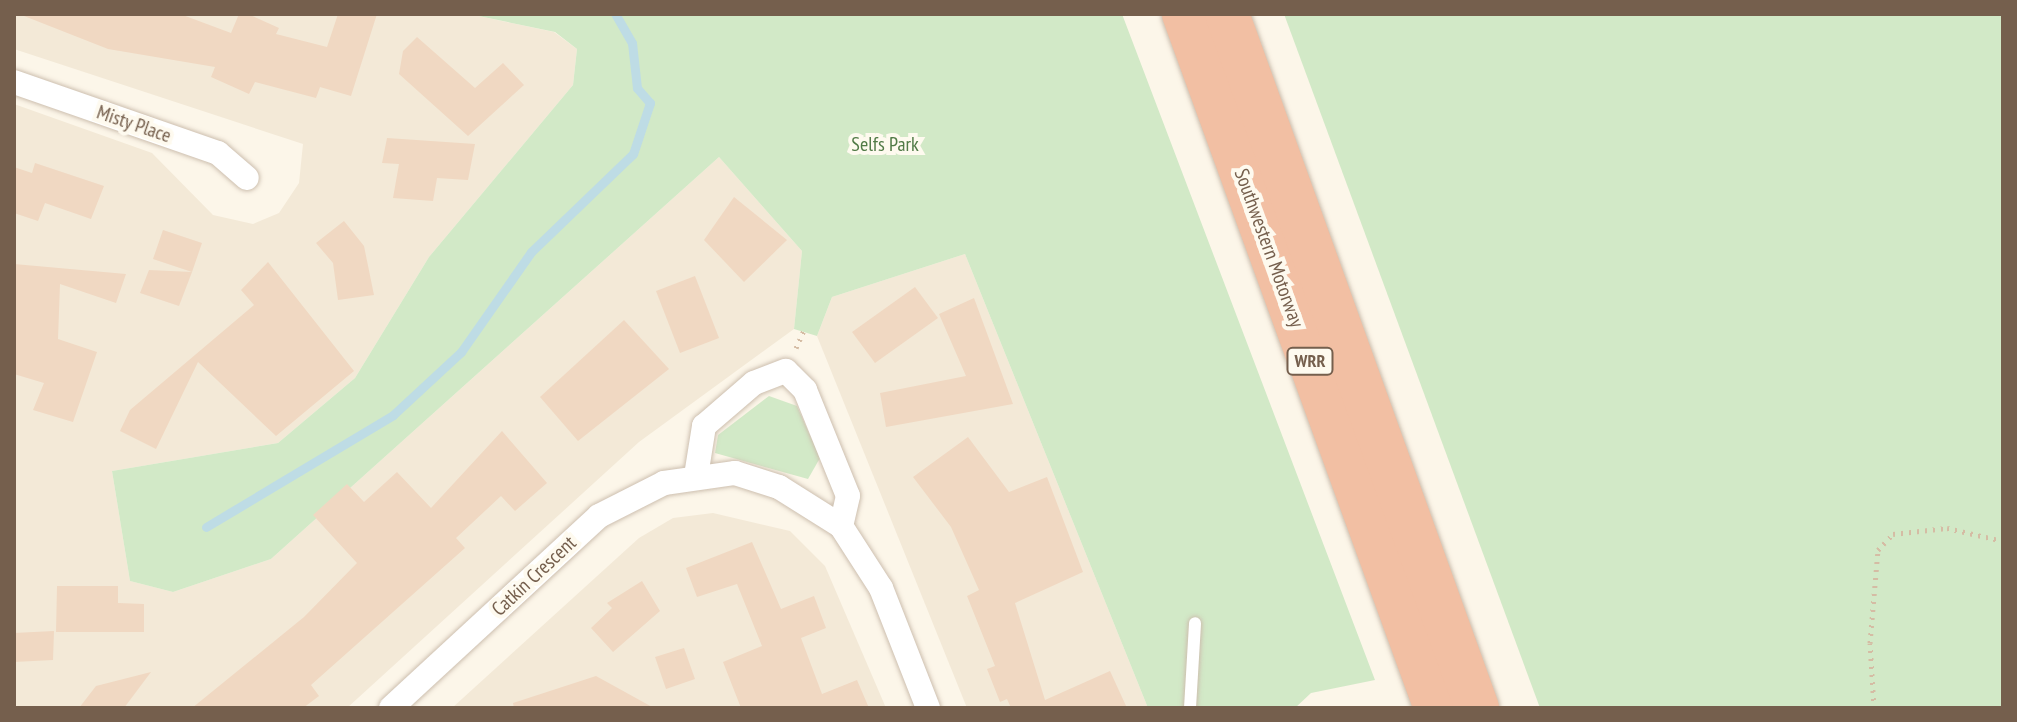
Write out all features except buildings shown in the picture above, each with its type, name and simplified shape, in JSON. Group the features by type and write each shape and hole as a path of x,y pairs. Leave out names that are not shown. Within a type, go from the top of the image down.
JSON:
{"highway":[{"name":"Southwestern Motorway","path":"1184,14 1436,708"},
{"name":"Southwestern Motorway","path":"1227,14 1477,708"}],"street":[{"name":"Misty Place","path":"14,82 218,153 247,178"},
{"path":"696,476 704,426 754,383 786,371 805,390 848,496 841,526"},
{"name":"Catkin Crescent","path":"391,708 599,516 638,492 696,476 735,473 779,487 841,526 881,588 928,708"}],"lane":[{"path":"1190,708 1195,623"}],"path":[{"path":"1874,708 1870,643 1878,550 1893,534 1947,528 2003,541"}],"shaded area":[{"path":"14,14 469,14 554,32 577,49 573,85 429,257 355,378 278,443 112,471 130,581 173,592 271,559 719,157 802,251 794,329 639,442 347,708 14,708 14,104 152,153 213,215 253,224 279,213 299,183 303,144 14,49"},
{"path":"965,254 1148,708 967,708 817,336 832,297"},
{"path":"713,513 790,531 825,566 886,708 452,708 639,538 673,518"}],"green space":[{"name":"Selfs Park","path":"469,14 1122,14 1375,680 1311,693 1295,708 1148,708 965,254 832,297 817,336 794,329 802,251 719,157 271,559 173,592 130,581 112,471 278,443 355,378 429,257 573,85 577,49 555,32"},
{"path":"1284,14 2003,14 2003,708 1540,708"},
{"path":"769,396 797,406 820,458 808,479 715,453 718,435"}],"waterway":[{"path":"206,527 393,415 461,352 531,252 633,154 650,103 637,88 632,43 615,14"}]}
